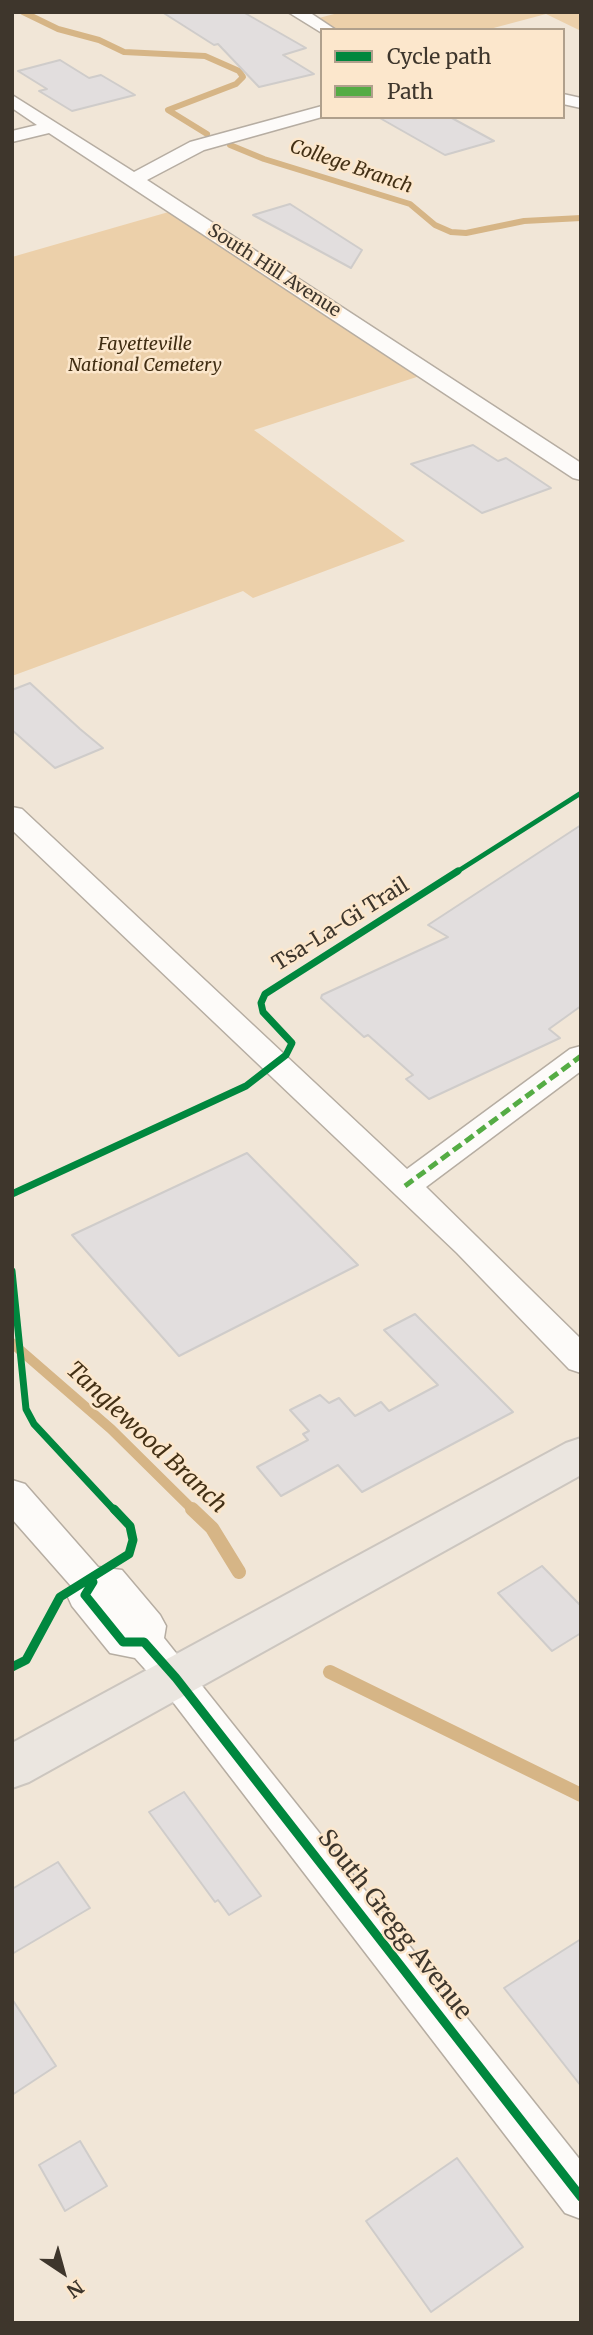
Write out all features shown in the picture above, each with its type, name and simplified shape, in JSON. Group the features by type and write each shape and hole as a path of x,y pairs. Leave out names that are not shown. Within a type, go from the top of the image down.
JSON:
{"main road":[{"path":"12,1767 581,1455"}],"street":[{"path":"296,12 324,28"},
{"name":"South Hill Avenue","path":"12,100 581,473"},
{"path":"134,179 197,146 320,112"},
{"path":"12,137 52,126"},
{"path":"12,815 405,1186 581,1360"},
{"path":"405,1186 581,1056"},
{"name":"South Gregg Avenue","path":"12,1494 86,1578 93,1582 85,1595 123,1642 144,1642 176,1678 581,2197"}],"green space":[{"path":"342,12 581,12 581,31 546,14 494,28 325,28 311,20"},
{"name":"Fayetteville National Cemetery","path":"179,209 429,373 254,430 405,541 253,598 243,591 12,676 12,257"}],"building":[{"path":"162,12 243,12 306,48 283,55 314,74 259,87 218,44 214,45"},
{"path":"60,60 89,78 101,75 135,95 72,111 39,91 47,89 18,71"},
{"path":"382,119 454,119 494,141 445,155"},
{"path":"290,204 362,250 351,268 253,215"},
{"path":"473,445 498,461 506,458 551,488 482,513 411,464"},
{"path":"30,683 103,748 55,768 12,730 12,690"},
{"path":"581,825 581,1006 549,1029 560,1038 429,1099 406,1079 413,1075 368,1035 364,1037 321,998 322,995 448,937 428,925"},
{"path":"247,1153 358,1265 179,1356 72,1235"},
{"path":"415,1314 513,1412 362,1492 338,1465 281,1496 257,1467 308,1440 303,1434 309,1431 290,1410 320,1395 329,1403 339,1398 355,1416 381,1402 389,1411 438,1385 384,1330"},
{"path":"542,1566 581,1606 581,1633 552,1651 498,1593"},
{"path":"184,1792 261,1896 229,1915 218,1900 215,1902 149,1812"},
{"path":"58,1862 90,1908 12,1954 12,1889"},
{"path":"581,1939 581,2086 504,1988"},
{"path":"12,1999 56,2066 12,2095"},
{"path":"80,2141 107,2186 65,2211 39,2165"},
{"path":"457,2158 523,2247 431,2312 366,2221"}],"waterway":[{"name":"College Branch","path":"23,12 58,29 99,40 124,52 205,56 239,71 243,77 236,84 168,110 207,134"},
{"name":"College Branch","path":"230,145 264,159 410,204 435,225 451,232 466,233 524,221 581,218"},
{"name":"Tanglewood Branch","path":"12,1343 111,1429 194,1511"},
{"name":"Tanglewood Branch","path":"192,1509 212,1528 239,1572"},
{"name":"Tanglewood Branch","path":"330,1672 581,1795"}],"marked path":[{"path":"405,1186 581,1056"}],"cycle path":[{"name":"Tsa-La-Gi Trail","path":"12,1194 246,1086 286,1055 292,1043 263,1012 261,1003 265,994 581,793"},
{"path":"12,1271 26,1409 34,1424 130,1526 133,1540 129,1554 60,1597 26,1660 12,1667"},
{"path":"93,1582 85,1595 123,1642 144,1642 176,1678 581,2197"}]}
